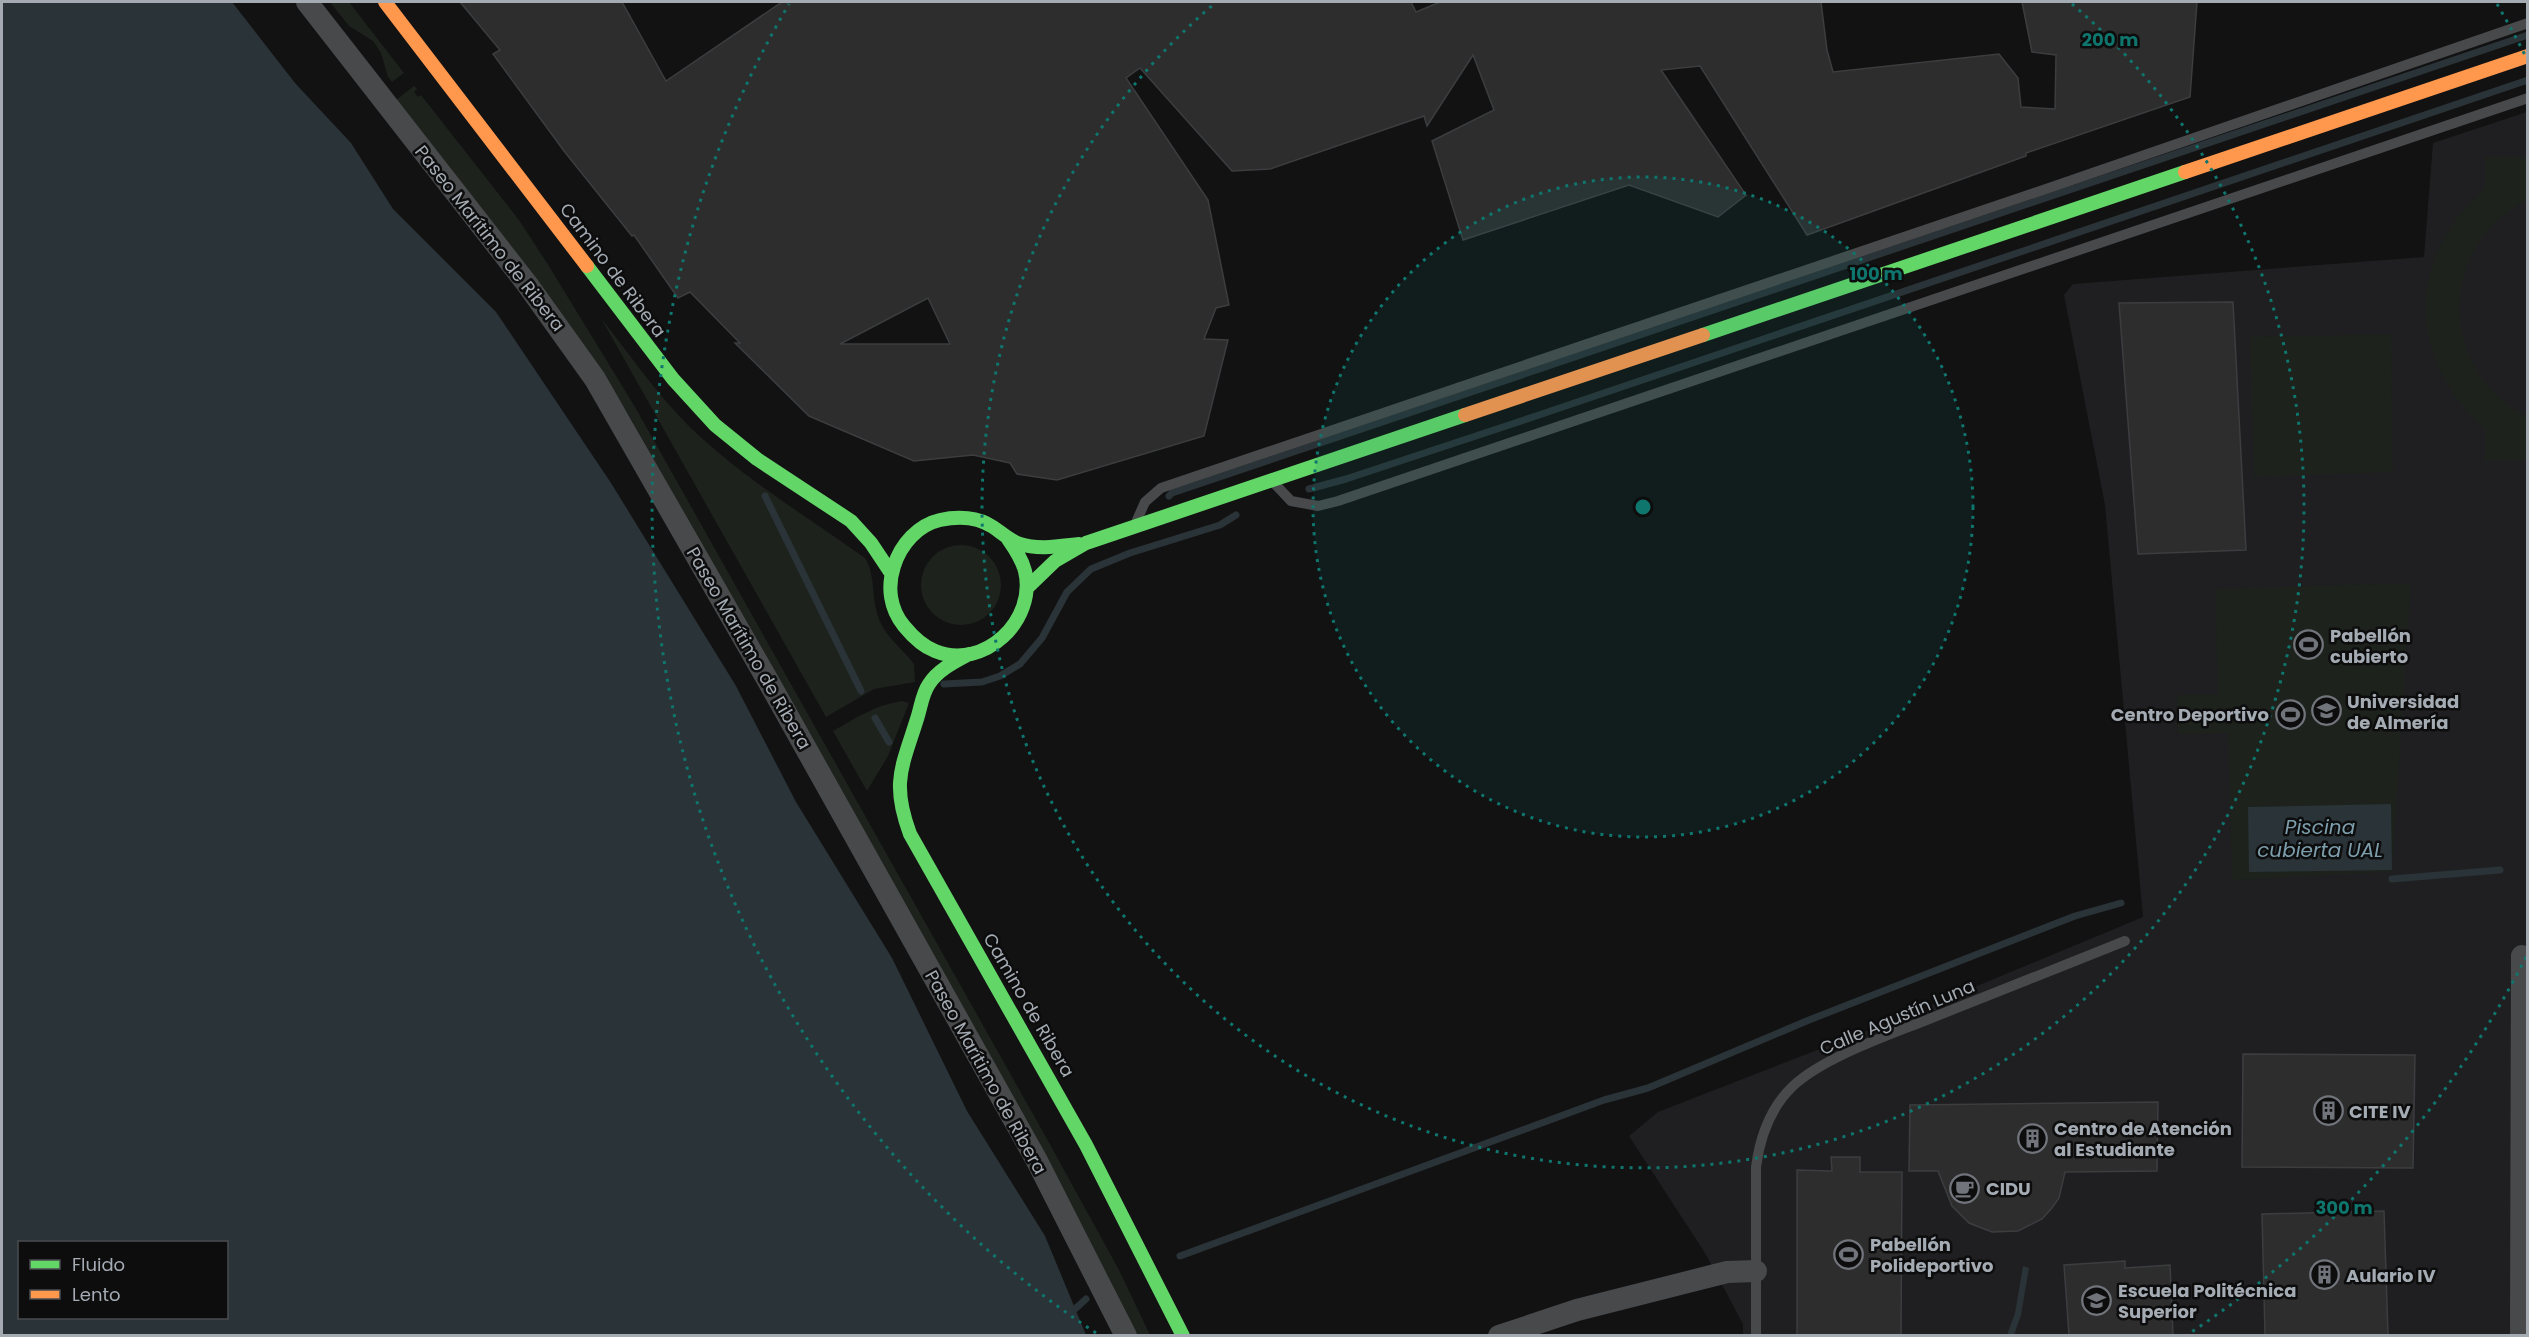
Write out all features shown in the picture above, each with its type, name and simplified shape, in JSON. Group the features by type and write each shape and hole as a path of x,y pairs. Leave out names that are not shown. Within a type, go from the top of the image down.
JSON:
{"main road":[{"name":"Camino de Ribera","path":"385,2 673,379 715,425 757,459 851,521 872,543 891,573"},
{"path":"1027,588 1055,561 1086,543 2528,56"},
{"path":"1008,540 1021,560 1027,588 1024,605 1015,624 1001,640 981,651 943,655 918,643 905,630 894,612 890,591 891,573 904,544 929,524 941,520 966,518 980,520 1008,540 1035,547 1086,543"},
{"name":"Camino de Ribera","path":"851,521 887,534 914,534"},
{"path":"918,643 926,679"},
{"name":"Camino de Ribera","path":"969,654 926,679 898,781 898,799 903,818 1066,1106 1146,1258 1183,1335"}],"street":[{"name":"Paseo Marítimo de Ribera","path":"307,2 527,284 595,379 783,707 1036,1161 1126,1335"},
{"path":"2521,1335 2522,956"},
{"path":"1499,1335 1577,1311 1727,1272 1756,1271"}],"lane":[{"path":"1135,526 1143,505 1161,488 2046,189 2528,23"},
{"path":"1272,481 1291,501 1318,506 1338,501 2528,98"},
{"name":"Calle Agustín Luna","path":"1756,1335 1756,1167 1759,1145 1766,1124 1778,1104 1794,1085 1816,1070 1891,1034 2124,941"}],"shaded area":[{"path":"330,2 349,2 404,73 392,82 388,77 381,53 373,41 349,26"},
{"path":"414,86 417,89 414,92 418,97 421,95 519,220 635,407 1047,1139 1119,1270 1150,1335 1137,1335 1040,1145 630,417 607,380 396,100"},
{"name":"Universidad de Almería","path":"2527,112 2527,1335 1743,1335 1743,1324 1705,1253 1629,1136 1658,1112 1905,1016 2143,917 2105,505 2064,295 2073,284 2424,257 2433,143"},
{"path":"2485,157 2527,157 2527,200 2497,221 2476,247 2464,277 2460,308 2464,340 2477,370 2498,396 2527,417 2527,461 2485,461 2485,429 2459,401 2440,371 2429,340 2425,308 2429,277 2440,246 2459,216 2485,188"},
{"path":"601,318 663,398 705,441 763,487 865,558 871,572 876,608 881,623 889,636 914,664 915,682 874,689 826,717"},
{"path":"2391,334 2393,472 2254,477 2250,337"},
{"path":"961,545 976,548 989,557 998,570 1001,585 998,600 989,613 976,622 961,625 946,622 933,613 924,600 921,585 924,570 933,557 946,548"},
{"name":"Centro Deportivo","path":"2411,583 2392,870 2390,872 2232,880 2228,733 2178,734 2177,695 2218,694 2215,589"},
{"path":"902,701 909,703 888,756 867,791 833,731 874,709"}],"water":[{"path":"2,2 232,2 295,83 351,143 393,209 496,312 611,483 736,686 796,802 892,958 967,1111 1045,1236 1086,1335 2,1335"},
{"name":"Piscina cubierta UAL","path":"2391,804 2392,870 2249,872 2248,807"},
{"path":"2023,1266 2029,1268 2021,1315 2014,1335 2007,1335 2015,1313"}],"building":[{"path":"460,2 622,2 666,81 782,2 1411,2 1416,12 1440,2 1821,2 1827,50 1833,72 1999,54 2018,78 2021,107 2055,109 2056,55 2032,52 2022,2 2197,2 2190,97 2026,153 2026,156 1807,235 1700,66 1661,70 1746,195 1718,217 1629,185 1463,240 1432,141 1494,110 1473,55 1427,126 1424,116 1270,169 1232,171 1140,68 1126,78 1208,200 1229,305 1216,308 1204,339 1228,340 1204,436 1057,480 1017,474 1010,463 973,455 914,461 809,416 735,343 740,343 690,292 678,298 634,235 632,236 564,151 493,54 500,50","holes":["928,298 950,344 840,344"]},
{"path":"2233,302 2246,550 2138,554 2119,303"},
{"name":"CITE IV","path":"2243,1054 2415,1055 2413,1168 2242,1167"},
{"name":"Centro de Atención al Estudiante","path":"2158,1102 2157,1171 2065,1172 2059,1198 2051,1209 2042,1219 2018,1231 1992,1232 1969,1223 1952,1206 1938,1171 1909,1171 1910,1105"},
{"name":"Pabellón Polideportivo","path":"1831,1157 1860,1157 1860,1172 1902,1172 1901,1335 1797,1335 1797,1170 1832,1171"},
{"name":"Aulario IV","path":"2384,1211 2388,1335 2265,1335 2262,1214"},
{"path":"2125,1261 2125,1268 2170,1265 2173,1335 2069,1335 2064,1265"}],"waterway":[{"path":"1169,496 1172,493 2528,35"},
{"path":"1309,489 1346,479 1536,416 2528,80"},
{"path":"765,496 861,691"},
{"path":"944,684 982,682 1000,676 1020,664 1042,638 1067,592 1091,569 1130,553 1220,525 1236,515"},
{"path":"875,718 889,742"},
{"path":"2392,879 2500,870"},
{"path":"1180,1256 1604,1100 1648,1088 1809,1020 2075,916 2121,903"},
{"path":"1075,1309 1086,1299"}],"traffic: fast":[{"path":"1703,335 2185,172"},
{"path":"587,266 673,379 715,425 757,459 851,521 871,543 891,573"},
{"path":"1027,588 1055,561 1086,543 1465,415"},
{"path":"1008,539 1024,567 1027,589 1023,607 1015,623 1003,637 971,654 953,655 930,649 914,637 899,619 890,590 894,566 901,550 911,537 925,526 940,520 968,518 981,521 1013,541 1027,546 1050,547 1079,544"},
{"path":"969,654 942,670 925,692 903,763 900,788 904,816 910,834 1086,1145 1183,1336"}],"traffic: slow":[{"path":"385,2 587,266"},
{"path":"2185,172 2528,56"},
{"path":"1465,415 1703,335"}],"place":[{"name":"Pabellón cubierto","path":"2309,645"},
{"name":"Universidad de Almería","path":"2326,711"},
{"name":"Centro Deportivo","path":"2290,714"},
{"name":"CITE IV","path":"2328,1111"},
{"name":"Centro de Atención al Estudiante","path":"2033,1138"},
{"name":"CIDU","path":"1965,1188"},
{"name":"Pabellón Polideportivo","path":"1849,1254"},
{"name":"Aulario IV","path":"2325,1275"},
{"name":"Escuela Politécnica Superior","path":"2097,1300"}]}
